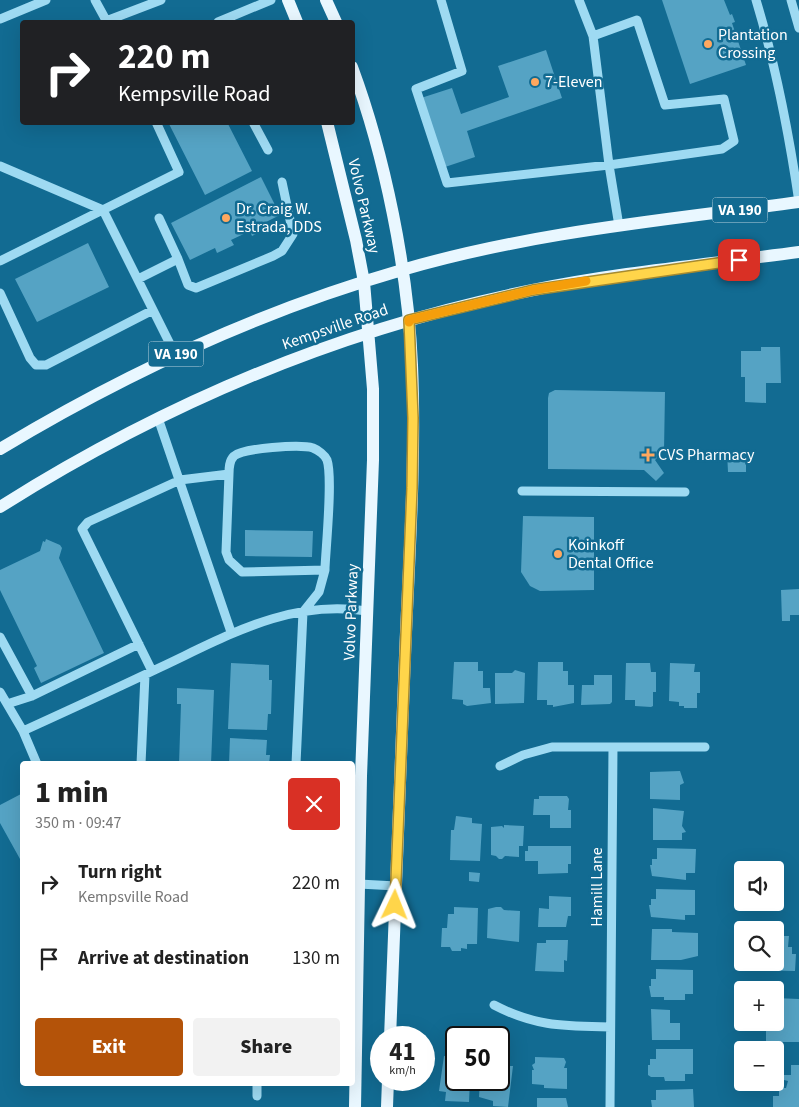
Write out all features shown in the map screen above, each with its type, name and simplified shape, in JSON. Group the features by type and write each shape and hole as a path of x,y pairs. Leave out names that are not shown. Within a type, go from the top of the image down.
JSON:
{"main road":[{"path":"288,0 296,20"},
{"path":"326,0 335,20"},
{"name":"Volvo Parkway","path":"355,77 378,155 402,270 409,320 413,409 412,488 390,1026"},
{"name":"Volvo Parkway","path":"328,125 356,240 364,282 374,428 356,866 359,884 355,978"},
{"name":"Kempsville Road","path":"0,449 96,394 175,354 304,302 402,270 503,246 619,226 799,202"},
{"name":"Kempsville Road","path":"0,507 54,472 158,418 255,373 368,331 491,299 564,284 799,252"},
{"name":"Volvo Parkway","path":"355,1086 355,1107"},
{"path":"387,1107 388,1091"}],"street":[{"path":"0,19 46,0"},
{"path":"95,0 106,20"},
{"path":"112,20 161,0"},
{"path":"223,20 271,0"},
{"path":"441,0 462,71 416,89 447,183 609,166 722,149 734,141 724,99 665,106 637,20 593,36"},
{"path":"579,0 593,36 609,166 619,226"},
{"path":"756,0 765,31 788,135 799,202"},
{"path":"791,0 799,28"},
{"path":"0,261 179,172 157,125"},
{"path":"255,125 268,150"},
{"path":"0,166 103,210 175,354"},
{"path":"159,218 188,285 196,288 282,251 293,234 282,182"},
{"path":"138,279 178,259"},
{"path":"0,292 30,358 36,365 46,365 153,310"},
{"path":"158,418 231,632"},
{"path":"296,761 303,612 319,592 325,570 327,460 321,453 310,447 249,449 232,458 229,474 226,552 234,567 242,572 325,570"},
{"path":"141,761 148,673 139,644 82,529 88,522 180,480 229,474"},
{"path":"522,491 686,492"},
{"path":"23,731 231,632 303,612 332,607 367,611"},
{"path":"0,637 32,696"},
{"path":"7,704 32,696 139,644"},
{"path":"0,693 23,731 36,761"},
{"path":"500,766 523,755 552,747 705,747"},
{"name":"Hamill Lane","path":"610,1107 613,747"},
{"path":"359,884 396,886"},
{"path":"494,1005 518,1017 549,1025 610,1027"},
{"path":"257,1086 257,1096"}],"building":[{"name":"Plantation Crossing","path":"662,0 724,0 735,22 732,23 746,65 690,84"},
{"name":"7-Eleven","path":"546,50 562,98 467,131 475,157 445,167 421,98 452,88 461,114 509,97 498,66"},
{"path":"170,125 229,125 252,171 205,195"},
{"name":"Dr. Craig W. Estrada, DDS","path":"261,177 280,215 266,222 269,227 252,236 250,231 231,240 234,245 217,253 215,248 190,260 171,223"},
{"path":"88,243 109,287 37,322 15,279"},
{"path":"761,347 780,347 781,383 766,383 766,403 745,402 745,377 741,377 741,351 761,351"},
{"name":"CVS Pharmacy","path":"555,390 665,392 664,451 655,460 664,473 656,481 644,470 548,469 548,398 549,393"},
{"path":"727,452 746,452 746,472 728,472"},
{"name":"Koinkoff Dental Office","path":"523,516 594,517 594,590 540,591 530,586 521,572"},
{"path":"245,530 313,531 312,557 245,556"},
{"path":"46,539 60,545 62,548 59,558 104,653 41,683 34,668 37,666 0,590 0,570 40,551 43,541 45,542"},
{"path":"799,589 799,615 790,615 790,621 782,621 781,590"},
{"path":"454,662 478,662 478,671 483,671 483,688 490,688 491,703 467,706 463,704 463,700 452,699"},
{"path":"538,662 563,662 563,671 568,671 568,685 574,685 574,703 553,707 553,705 547,705 547,700 537,700"},
{"path":"231,663 269,665 269,680 272,680 271,714 268,714 267,730 228,729"},
{"path":"626,663 650,663 651,672 656,672 656,692 653,692 653,706 635,706 635,700 625,700"},
{"path":"670,663 695,664 694,672 700,672 700,693 697,693 697,708 684,708 684,706 679,706 679,702 669,701"},
{"path":"515,670 525,673 524,703 495,704 495,673 512,673"},
{"path":"594,675 612,675 612,702 610,704 581,705 582,685 594,685"},
{"path":"177,688 214,690 211,761 179,761 181,704 177,704"},
{"path":"230,738 267,740 266,755 270,755 269,761 229,761"},
{"path":"680,771 684,783 680,785 680,800 650,799 650,772"},
{"path":"20,795 20,859 0,823 0,805"},
{"path":"539,796 567,796 569,799 568,810 571,810 571,828 550,828 550,815 533,815 534,799 539,799"},
{"path":"653,808 684,811 682,826 686,832 682,833 682,840 653,840"},
{"path":"456,816 472,818 472,823 482,824 480,861 450,860 451,830 454,830"},
{"path":"504,825 524,826 523,846 519,846 519,857 505,856 499,859 491,855 491,827 502,826 504,828"},
{"path":"528,846 571,846 571,864 568,864 568,873 538,874 538,861 525,861 525,851 528,851"},
{"path":"657,848 696,849 695,873 686,873 686,880 652,876 650,865 652,865 652,859 657,859"},
{"path":"469,872 480,873 479,882 469,881"},
{"path":"656,889 695,890 695,915 685,915 685,920 651,917 649,905 651,905 651,899 656,899"},
{"path":"549,896 571,897 571,916 568,916 566,927 538,927 539,908 549,909"},
{"path":"454,907 478,908 477,944 467,944 467,949 461,948 461,951 452,951 450,947 441,947 442,928 447,928 448,914 454,914"},
{"path":"501,907 504,910 520,911 519,942 487,938 488,909"},
{"path":"652,929 672,929 672,932 698,933 698,956 681,960 651,960"},
{"path":"784,936 789,936 788,947 792,947 792,954 796,954 795,971 784,971"},
{"path":"546,940 568,940 567,961 564,960 564,972 535,971 537,943 546,943"},
{"path":"656,969 693,970 693,994 685,994 685,1000 664,1000 664,997 651,997 649,986 651,986 651,979 656,979"},
{"path":"784,998 799,999 799,1042 766,1041 766,1031 784,1031"},
{"path":"651,1009 670,1010 670,1023 680,1023 680,1040 652,1040"},
{"path":"656,1049 693,1049 693,1074 685,1074 685,1081 665,1081 664,1077 651,1077 648,1075 650,1059 656,1059"},
{"path":"445,1056 445,1091 470,1091 469,1102 445,1101 446,1092 439,1091"},
{"path":"535,1057 564,1058 566,1062 564,1068 567,1068 567,1089 544,1088 544,1085 532,1084 532,1070 534,1070 532,1065 535,1063"},
{"path":"791,1065 799,1065 799,1107 773,1107 773,1096 779,1096 779,1091 784,1091 784,1088 786,1088 788,1081 784,1080 784,1075 791,1075"},
{"path":"510,1066 513,1066 510,1091"},
{"path":"693,1089 694,1107 652,1107 651,1100 656,1100 656,1090"},
{"path":"479,1091 510,1091 508,1107 493,1106 493,1101 479,1097"},
{"path":"537,1098 566,1098 568,1107 537,1107"}],"slow traffic":[{"path":"409,322 409,320 491,299 586,281"}],"place":[{"name":"Plantation Crossing","path":"708,44"},
{"name":"7-Eleven","path":"535,82"},
{"name":"Dr. Craig W. Estrada, DDS","path":"226,218"},
{"name":"CVS Pharmacy","path":"648,455"},
{"name":"Koinkoff Dental Office","path":"558,554"}],"route":[{"path":"395,905 412,488 413,418 409,320 533,290 611,277 739,260"}]}
